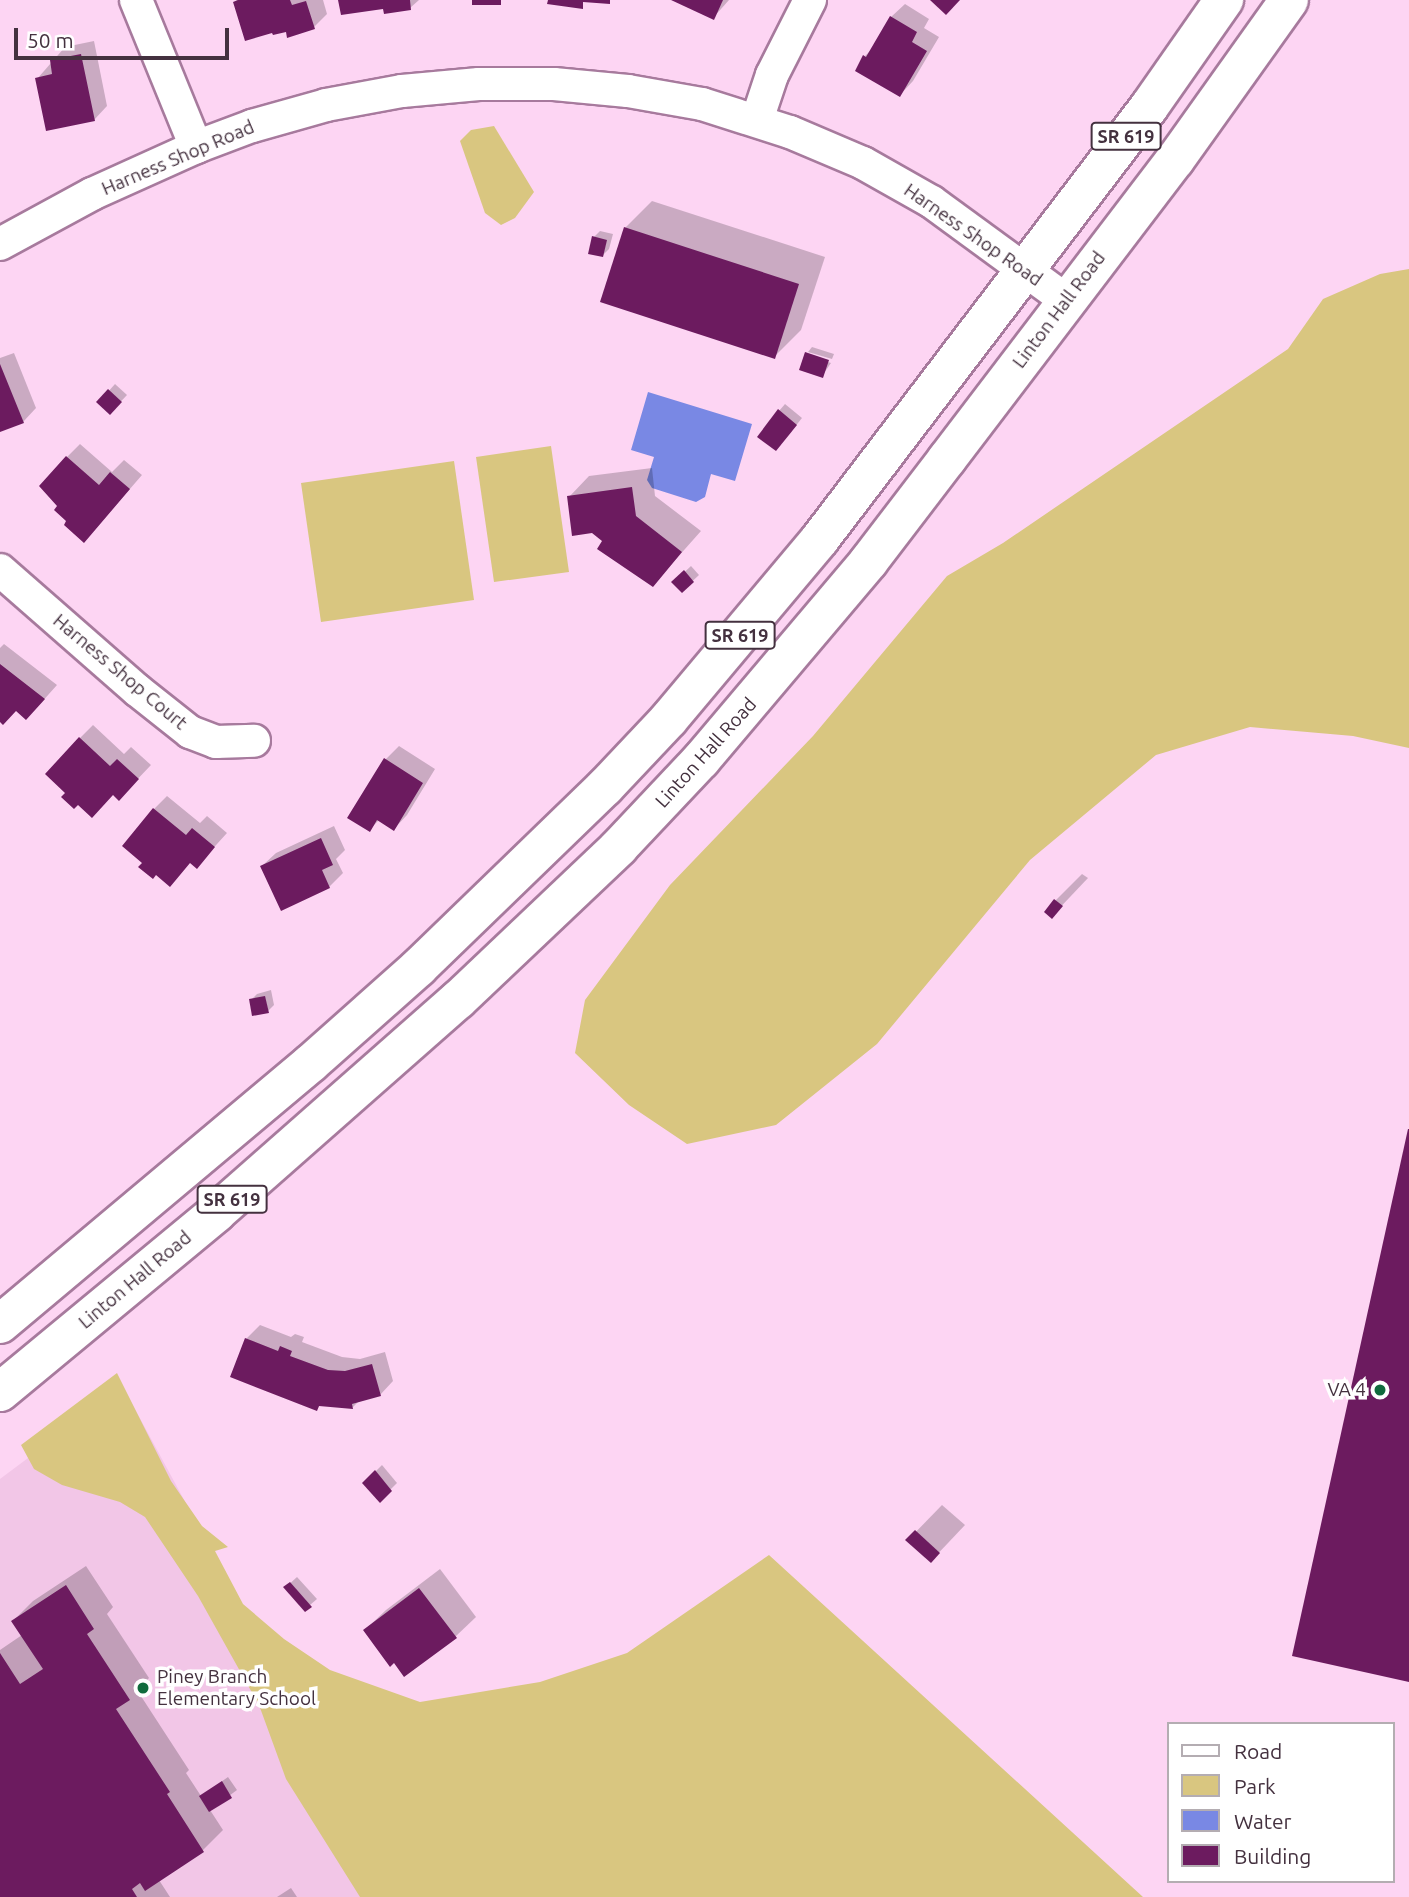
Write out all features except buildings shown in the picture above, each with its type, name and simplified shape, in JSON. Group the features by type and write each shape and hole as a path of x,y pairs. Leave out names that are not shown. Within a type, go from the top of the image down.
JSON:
{"main road":[{"name":"SR 619","path":"0,1324 311,1063 419,967 605,787 669,719 820,539 1149,107 1224,0"},
{"name":"Linton Hall Road","path":"0,1392 319,1123 458,1000 619,847 752,702 869,561 1175,160 1289,0"}],"street":[{"path":"136,0 196,147"},
{"path":"757,120 772,75 810,0"},
{"name":"Harness Shop Road","path":"0,244 92,194 196,147 252,126 326,105 402,91 479,84 554,84 628,91 702,104 757,120 863,163 920,195 1066,300"},
{"name":"Harness Shop Court","path":"0,570 137,690 190,732 216,742 254,741"}],"shaded area":[{"name":"Piney Branch Elementary School","path":"123,1387 399,1897 0,1897 0,1479"}],"green space":[{"path":"494,126 534,192 515,218 501,225 485,213 460,141 471,130"},
{"path":"1409,269 1409,748 1353,736 1250,727 1156,755 1030,860 877,1044 776,1125 687,1144 629,1105 575,1053 585,1000 670,885 813,736 947,576 1003,543 1288,349 1323,299 1380,274"},
{"path":"551,446 569,572 494,582 476,457"},
{"path":"454,461 474,600 321,622 301,483"},
{"path":"117,1373 171,1481 202,1526 228,1547 215,1551 243,1604 284,1639 330,1670 420,1702 540,1682 627,1653 769,1555 1143,1897 360,1897 286,1779 259,1705 198,1596 145,1517 120,1502 62,1485 34,1469 21,1445"}],"water":[{"path":"648,392 752,424 735,481 711,474 705,497 696,502 652,488 647,480 654,457 631,450"}],"place":[{"name":"VA 4","path":"1380,1390"},
{"name":"Piney Branch Elementary School","path":"143,1688"}]}
